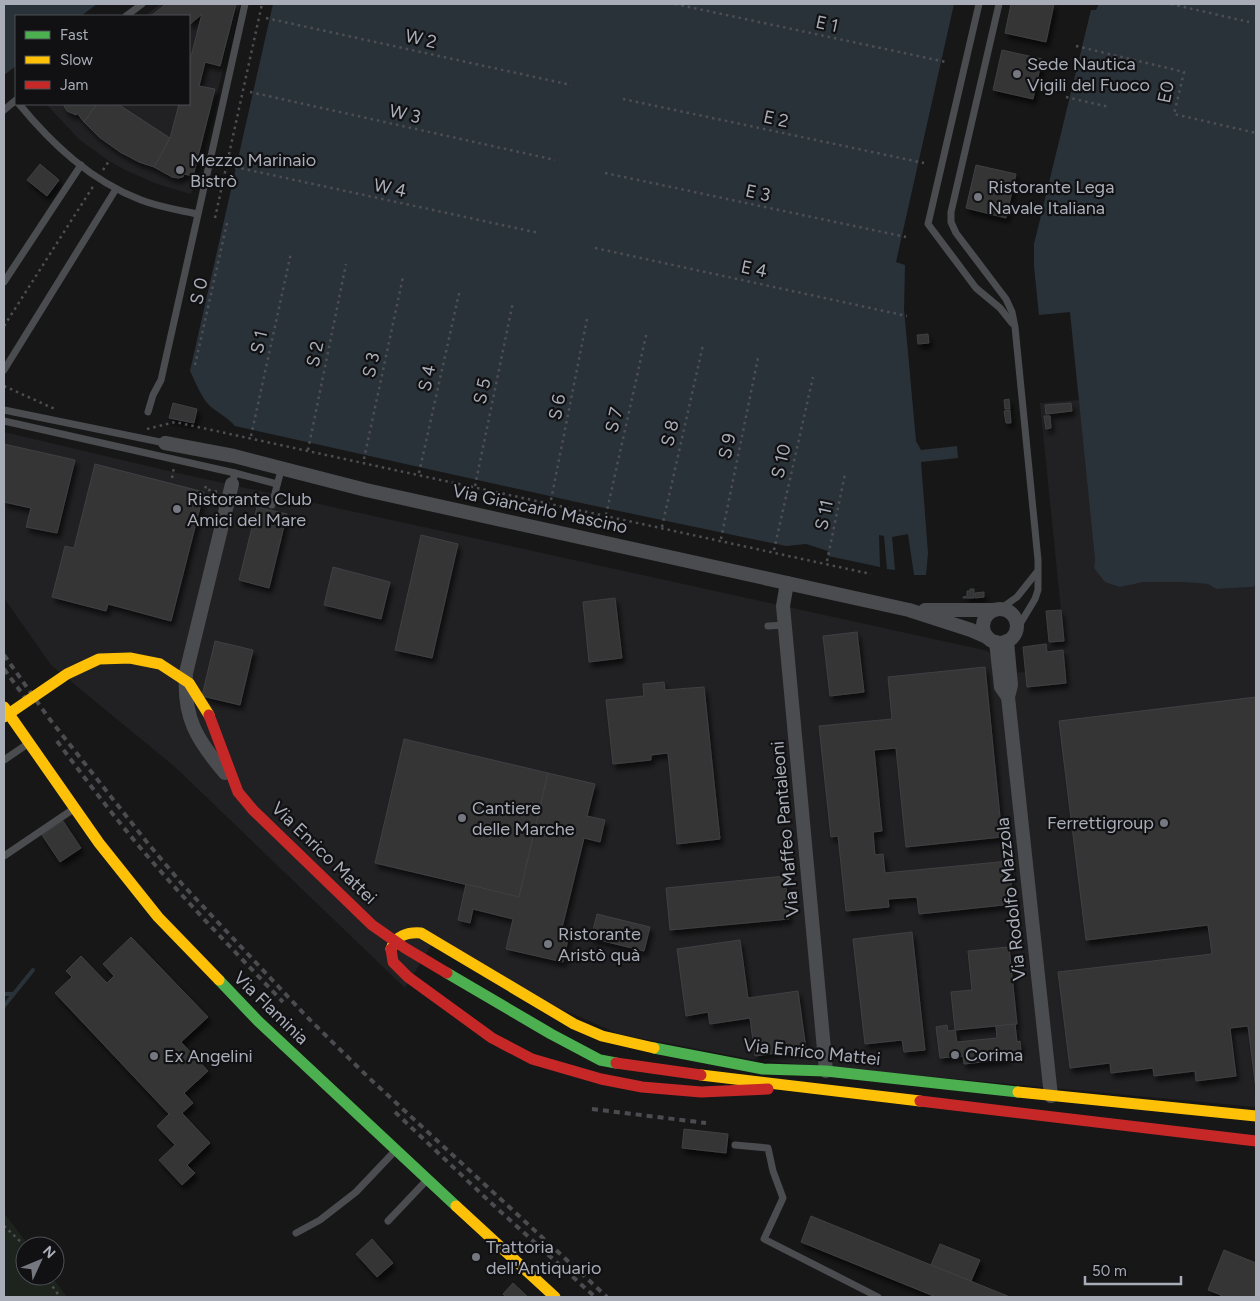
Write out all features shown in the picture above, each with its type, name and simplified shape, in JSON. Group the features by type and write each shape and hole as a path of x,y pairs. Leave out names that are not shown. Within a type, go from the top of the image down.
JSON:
{"main road":[{"name":"Via Enrico Mattei","path":"4,717 67,674 100,659 130,658 160,664 189,683 208,712 238,792 253,810 372,925 405,948 577,1049 600,1060 638,1067 797,1088 906,1099 1256,1141"},
{"name":"Via Flaminia","path":"4,707 74,808 142,900 181,943 258,1021 555,1297"},
{"name":"Via Enrico Mattei","path":"797,1088 710,1092 642,1088 601,1079 532,1059 492,1038 408,978 392,960 390,952 399,936 413,931 422,934 574,1024 602,1036 631,1044 763,1069 826,1071 1256,1116"},
{"path":"701,1075 763,1069"}],"street":[{"name":"Via Giancarlo Mascino","path":"164,443 234,456 281,470 366,490 909,610 997,640"},
{"name":"Via Enrico Mattei","path":"233,478 186,673 187,711 193,726 207,750 230,779 395,941"},
{"name":"Via Maffeo Pantaleoni","path":"787,583 783,606 784,625 826,1071"},
{"name":"Via Giancarlo Mascino","path":"909,610 997,609"},
{"path":"997,609 1007,611 1013,615 1017,629 1013,636 997,640 984,631 985,619 997,609"},
{"name":"Via Rodolfo Mazzola","path":"997,640 1001,687 1008,698 1051,1096"}],"lane":[{"path":"127,15 142,4"},
{"path":"148,412 161,380 245,4"},
{"path":"979,4 928,224 976,288 1006,314 1015,327"},
{"path":"999,4 951,212 951,222 956,233 1006,299 1015,327 1037,550 1038,590 1035,599 1017,629"},
{"path":"4,110 15,102"},
{"path":"20,105 59,148 98,178 116,189 149,202 197,214"},
{"path":"4,282 81,165"},
{"path":"4,370 116,189"},
{"path":"4,404 34,416"},
{"path":"4,410 164,443"},
{"path":"4,421 233,478 277,484"},
{"path":"272,504 281,470"},
{"path":"997,609 1017,597 1037,572"},
{"path":"768,626 784,625"},
{"path":"4,760 29,743"},
{"path":"4,856 74,808"},
{"path":"735,1145 768,1148 773,1171 783,1198 764,1239 878,1297"},
{"path":"296,1233 320,1220 356,1192 396,1151"},
{"path":"388,1221 427,1180"}],"path":[{"path":"216,218 262,4"},
{"name":"E 1","path":"675,4 946,62"},
{"path":"1171,4 1249,22"},
{"name":"W 2","path":"266,18 571,85"},
{"name":"E0","path":"1076,46 1184,72 1174,114 1256,134"},
{"name":"W 3","path":"250,92 555,160"},
{"path":"1066,97 1108,107"},
{"name":"E 2","path":"623,99 924,163"},
{"path":"4,326 109,161"},
{"name":"W 4","path":"234,167 539,233"},
{"name":"E 3","path":"605,173 906,237"},
{"name":"S 0","path":"195,365 227,223"},
{"name":"E 4","path":"595,248 908,316"},
{"name":"S 1","path":"250,436 292,252"},
{"name":"S 2","path":"308,450 346,264"},
{"name":"S 3","path":"364,459 403,277"},
{"name":"S 4","path":"419,473 460,289"},
{"name":"S 5","path":"475,486 513,302"},
{"name":"S 6","path":"550,500 587,319"},
{"name":"S 7","path":"606,515 647,331"},
{"name":"S 8","path":"662,527 703,345"},
{"name":"S 9","path":"721,539 758,358"},
{"name":"S 10","path":"774,550 813,377"},
{"path":"4,386 62,412"},
{"path":"141,430 175,422 871,574"},
{"name":"S 11","path":"827,561 845,474"},
{"path":"4,1226 15,1236"},
{"path":"53,1286 60,1297"}],"shaded area":[{"path":"4,4 97,4 82,15 15,15 15,67 4,75"},
{"path":"160,4 240,4 191,194 157,184 109,161 80,140 47,105 190,105 190,15 146,15"},
{"path":"273,4 954,4 896,262 905,265 904,309 916,441 921,450 957,446 958,458 921,462 928,553 926,575 914,575 908,534 892,537 895,570 887,569 884,536 879,535 880,567 828,556 828,551 806,544 786,546 581,503 235,426 210,406 201,394 190,371"},
{"path":"1099,4 1256,4 1256,584 1253,587 1216,589 1208,584 1144,582 1120,587 1105,582 1094,568 1095,560 1070,312 1039,315 1034,266 1034,244 1091,10 1096,10"},
{"path":"1079,400 1095,560 1094,568 1120,587 1144,582 1208,584 1216,589 1253,587 1256,584 1256,1107 755,1060 619,1034 557,1007 437,936 405,988 175,767 51,665 4,598 4,432 173,472 988,651 993,658 994,675 1025,672 1023,647 1064,640 1040,403"},
{"path":"4,1213 21,1236 15,1236 15,1286 59,1286 67,1297 4,1297"}],"building":[{"path":"166,4 236,4 220,66 205,62 199,86 215,89 193,176 184,174 183,177 172,177 154,167 170,138 179,105 190,105 190,60 202,14 190,24 190,15 152,15"},
{"path":"1011,4 1054,4 1046,42 1005,33"},
{"name":"Sede Nautica Vigili del Fuoco","path":"1002,50 1042,59 1033,99 993,90"},
{"path":"64,105 96,105 84,122 77,113 76,115 67,111"},
{"path":"96,105 120,105 170,138 154,167 120,152 99,137 84,122"},
{"path":"40,164 59,180 47,196 27,180"},
{"path":"976,165 1016,174 1006,218 966,208"},
{"path":"928,334 929,343 918,344 917,335"},
{"path":"1009,399 1010,409 1005,409 1004,400"},
{"path":"173,403 197,409 194,423 169,418"},
{"path":"1071,403 1072,411 1046,414 1045,405"},
{"path":"1010,410 1011,423 1006,423 1004,411"},
{"path":"1044,416 1050,416 1051,428 1046,429"},
{"path":"4,444 75,460 57,533 26,527 31,508 4,502"},
{"path":"95,464 204,492 171,621 108,604 106,611 52,597 65,546 74,548"},
{"path":"257,507 287,514 269,588 239,580"},
{"path":"421,535 458,544 432,658 395,650"},
{"path":"333,567 390,582 381,619 324,605"},
{"path":"970,589 974,589 974,598 963,598 967,596 967,591 970,591"},
{"path":"984,592 984,597 975,598 975,593"},
{"path":"615,598 622,658 589,662 583,602"},
{"path":"1061,610 1064,641 1049,642 1046,611"},
{"path":"857,632 864,692 830,696 823,636"},
{"path":"215,641 253,650 240,705 202,696"},
{"path":"1046,644 1047,652 1063,650 1066,683 1027,687 1023,647"},
{"path":"985,667 1002,837 906,847 896,748 874,750 882,831 873,832 875,855 883,854 885,873 1009,861 1013,904 919,914 917,897 888,899 889,907 846,911 838,836 831,837 819,726 892,719 888,677"},
{"path":"664,682 665,690 704,687 720,839 677,844 668,753 651,755 651,760 613,764 606,700 644,696 643,684"},
{"name":"Ferrettigroup","path":"1256,697 1256,1089 1248,1026 1230,1028 1236,1076 1196,1081 1195,1071 1154,1076 1153,1068 1111,1073 1110,1063 1070,1068 1058,972 1212,954 1208,925 1086,940 1059,721"},
{"name":"Cantiere delle Marche","path":"404,739 548,773 519,897 375,863"},
{"path":"548,773 595,784 587,816 605,820 600,842 584,838 562,928 570,930 563,962 506,949 513,919 473,909 470,923 458,920 466,884 519,897"},
{"path":"63,821 81,848 60,862 42,835"},
{"path":"785,876 789,919 670,930 666,888"},
{"path":"597,914 650,927 644,951 591,938"},
{"path":"912,932 925,1050 904,1052 902,1040 865,1044 853,939"},
{"name":"Ex Angelini","path":"131,937 208,1017 181,1042 208,1071 184,1093 193,1103 182,1113 210,1143 187,1165 195,1173 182,1185 159,1160 175,1145 157,1126 169,1114 55,993 72,977 66,971 81,956 107,983 114,976 103,964"},
{"path":"740,940 748,998 798,991 806,1049 755,1056 750,1018 710,1024 708,1012 686,1016 677,949"},
{"path":"1009,947 1017,1024 955,1030 951,992 972,990 968,951"},
{"path":"1015,1024 1017,1042 1020,1041 1021,1050 1007,1052 1008,1059 964,1064 963,1056 940,1058 936,1027 947,1025 948,1031 955,1030 957,1042 997,1038 996,1026"},
{"path":"684,1129 728,1134 726,1153 682,1148"},
{"path":"811,1216 1010,1297 936,1297 801,1242"},
{"path":"372,1239 393,1263 377,1277 356,1254"},
{"path":"940,1244 980,1260 971,1281 931,1265"},
{"path":"1224,1250 1256,1263 1256,1297 1220,1297 1221,1295 1208,1290"},
{"path":"513,1283 528,1297 506,1297 503,1294"}],"waterway":[{"path":"4,1006 33,970"},
{"path":"4,994 12,994"}],"railway":[{"path":"4,655 48,717 182,884 307,1017 368,1077 607,1297"},
{"path":"4,669 29,703"},
{"path":"57,741 130,836 203,918 283,1002"},
{"path":"592,1109 706,1123"},
{"path":"395,1112 490,1202 595,1297"}],"traffic: fast":[{"path":"447,973 551,1034 600,1060 616,1063"},
{"path":"219,980 258,1021 456,1206"},
{"path":"654,1048 763,1069 826,1071 1018,1092"}],"traffic: slow":[{"path":"4,717 67,674 99,659 130,658 160,664 189,683 209,715"},
{"path":"4,707 99,843 158,917 219,980"},
{"path":"391,949 399,938 411,933 421,933 574,1024 602,1036 654,1048"},
{"path":"701,1075 920,1101"},
{"path":"1018,1092 1256,1116"},
{"path":"456,1206 555,1297"}],"traffic: jam":[{"path":"209,715 238,792 253,810 372,925 405,948 447,973"},
{"path":"391,949 393,962 408,977 492,1038 532,1059 601,1079 642,1087 701,1092 768,1089"},
{"path":"616,1063 701,1075"},
{"path":"920,1101 1256,1141"}],"place":[{"name":"Sede Nautica Vigili del Fuoco","path":"1017,74"},
{"name":"Mezzo Marinaio Bistrò","path":"180,170"},
{"name":"Ristorante Lega Navale Italiana","path":"978,197"},
{"name":"Ristorante Club Amici del Mare","path":"177,509"},
{"name":"Cantiere delle Marche","path":"462,818"},
{"name":"Ferrettigroup","path":"1164,823"},
{"name":"Ristorante Aristò quà","path":"548,944"},
{"name":"Corima","path":"955,1055"},
{"name":"Ex Angelini","path":"154,1056"},
{"name":"Trattoria dell'Antiquario","path":"476,1257"}]}
